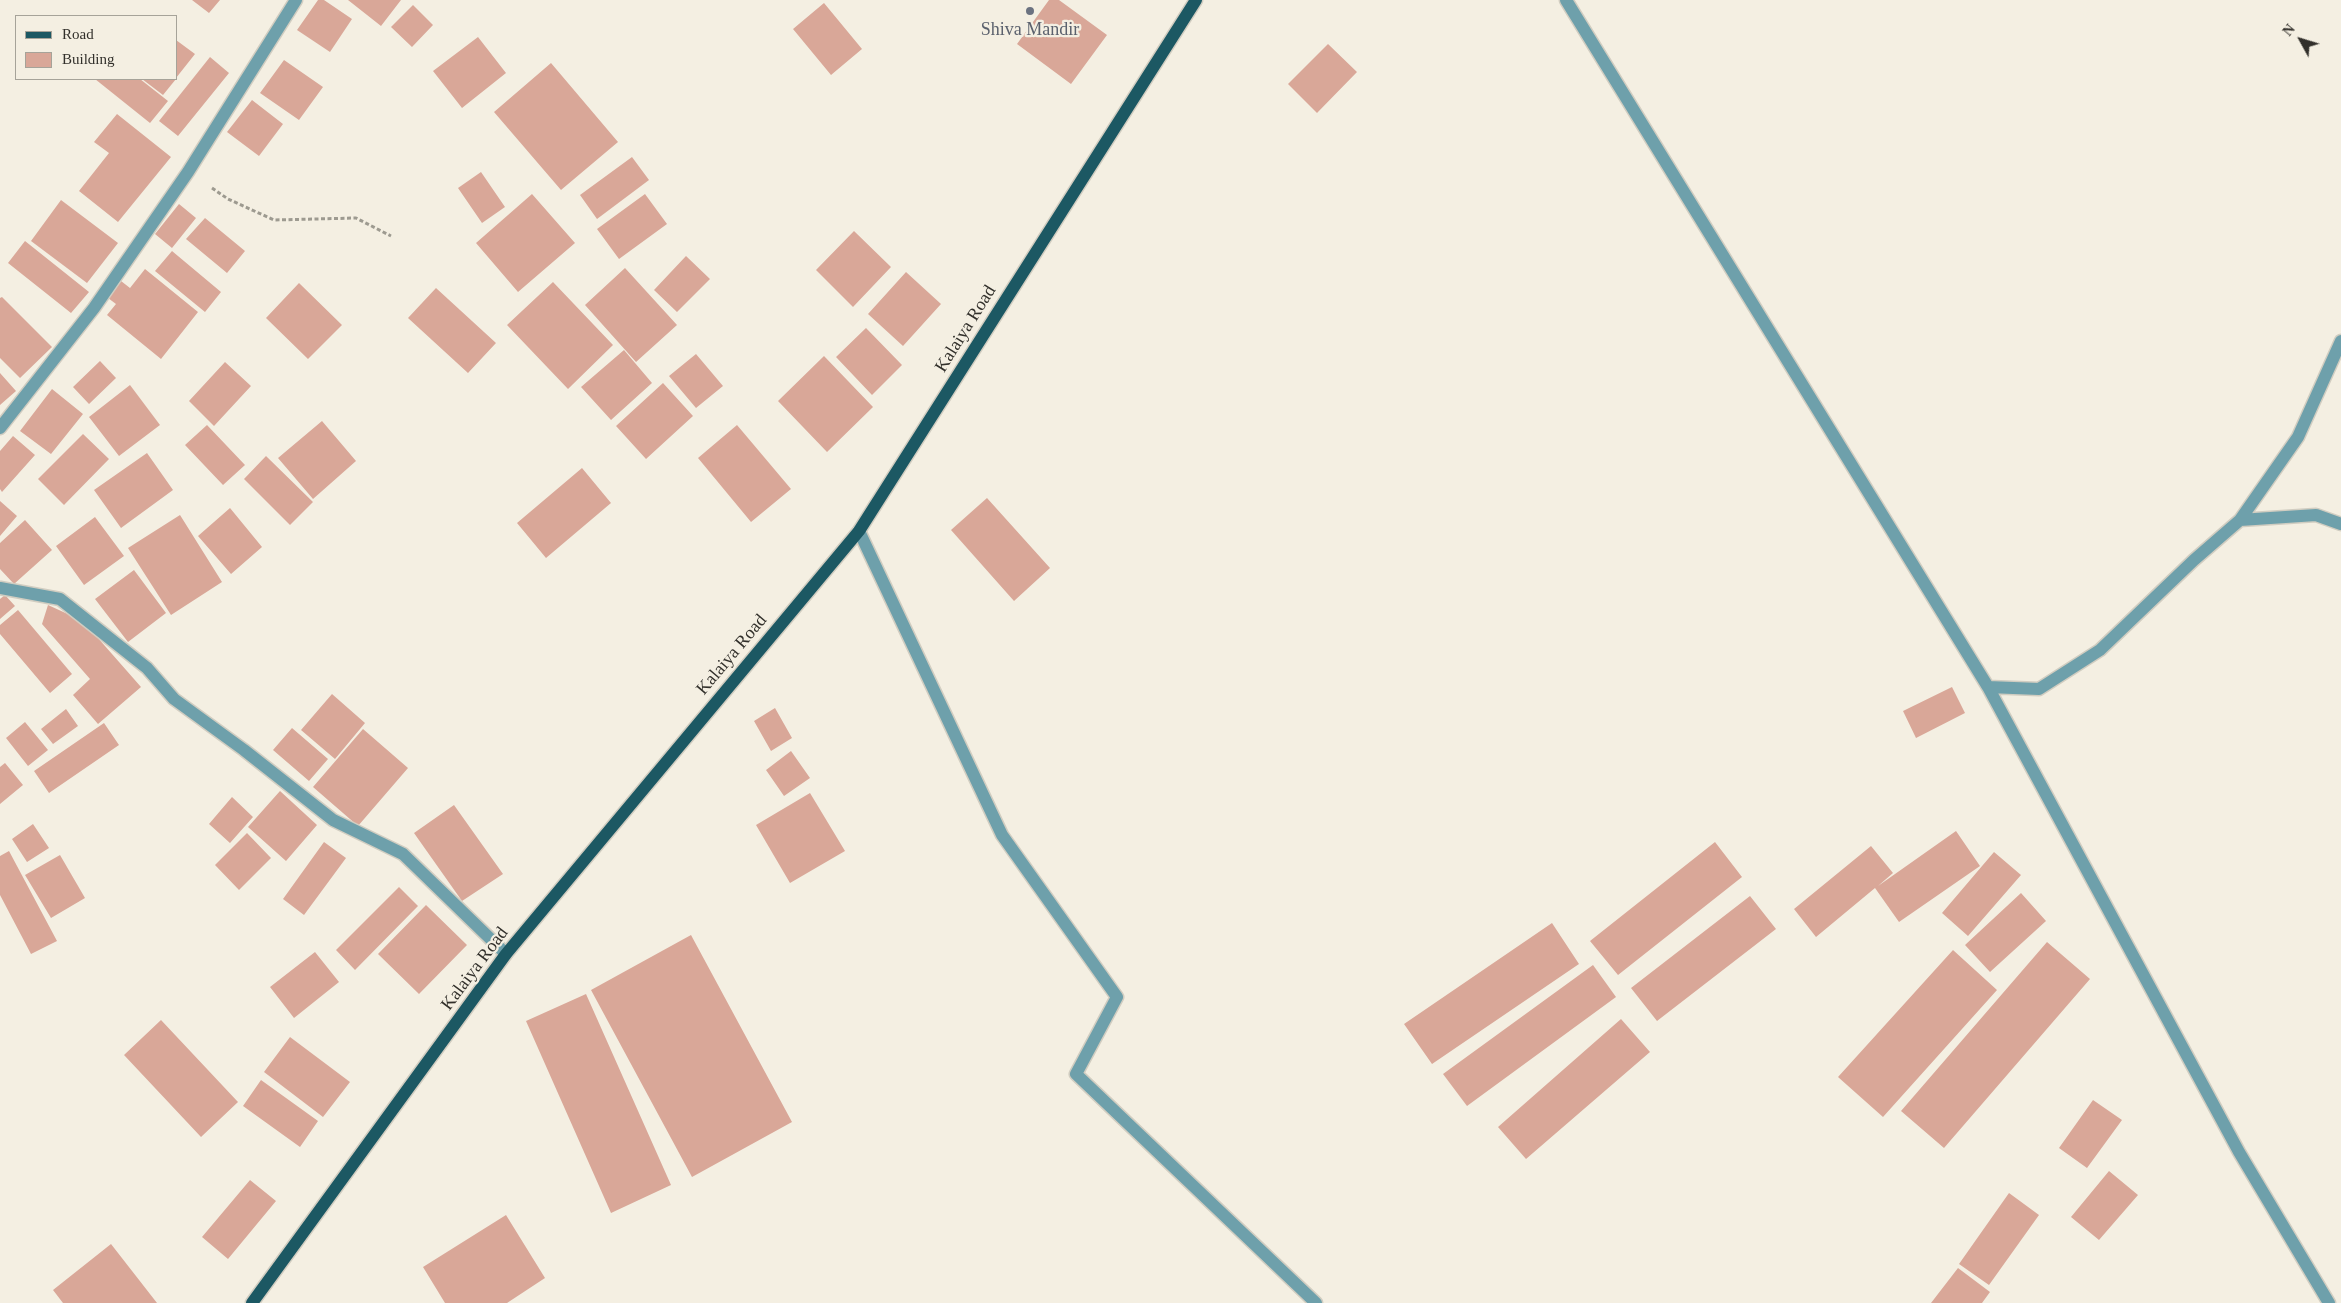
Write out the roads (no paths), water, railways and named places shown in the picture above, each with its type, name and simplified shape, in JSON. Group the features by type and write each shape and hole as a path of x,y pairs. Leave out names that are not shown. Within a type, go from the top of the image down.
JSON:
{"main road":[{"name":"Kalaiya Road","path":"252,1303 506,954 858,531 1196,0"}],"street":[{"path":"0,428 94,308 188,172 296,0"},
{"path":"1566,0 1988,687 2239,1152 2329,1303"},
{"path":"1988,687 2039,688 2100,650 2194,560 2240,520 2298,437 2341,341"},
{"path":"2240,520 2316,515 2341,524"},
{"path":"858,531 1002,835 1117,997 1076,1074 1316,1303"},
{"path":"0,588 60,599 147,668 174,699 244,750 333,820 403,854 506,954"}],"place":[{"name":"Shiva Mandir","path":"1030,11"}]}
